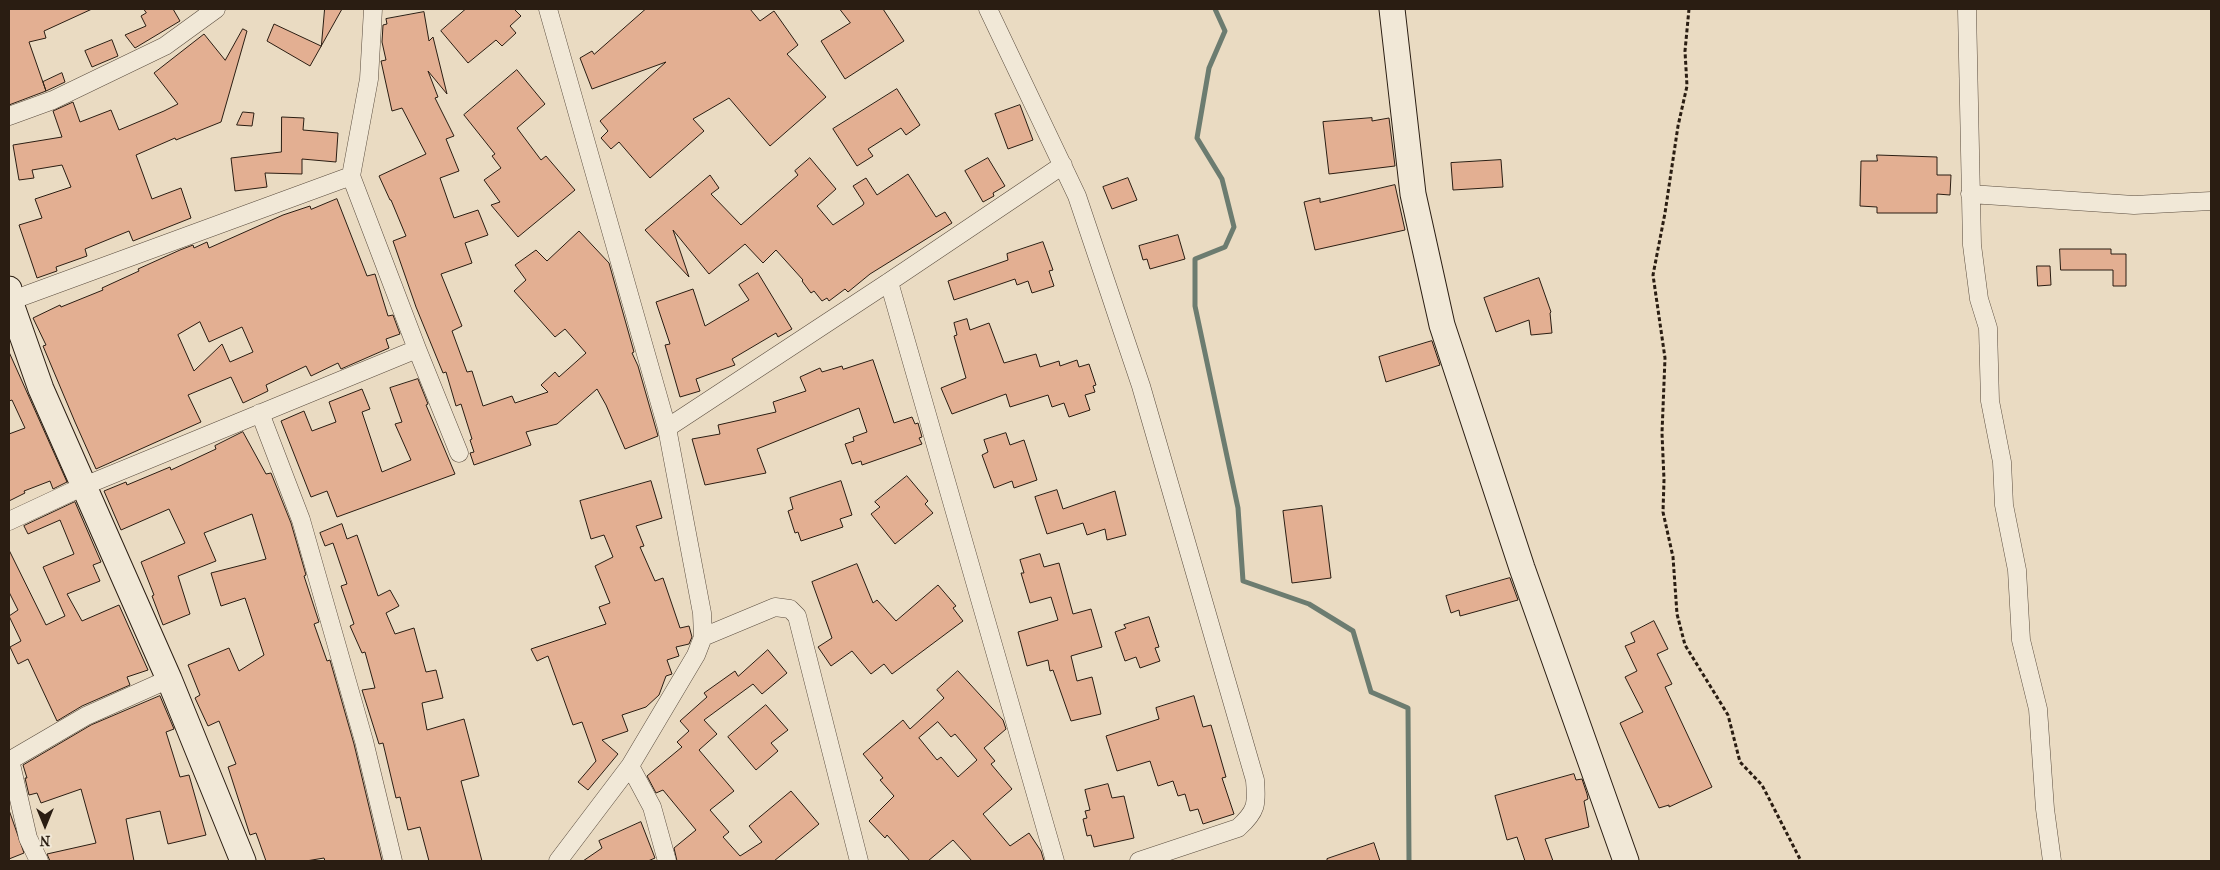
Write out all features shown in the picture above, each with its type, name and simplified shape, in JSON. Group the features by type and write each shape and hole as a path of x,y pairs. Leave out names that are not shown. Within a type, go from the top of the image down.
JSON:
{"street":[{"path":"9,116 54,100 165,46 216,9"},
{"path":"373,9 369,79 351,176 416,349 460,453"},
{"path":"548,9 667,428 702,613 703,637 696,655 630,766 558,861"},
{"path":"988,9 1078,196 1141,386 1255,780 1256,803 1250,817 1238,828 1139,861"},
{"path":"1392,9 1413,194 1442,324 1522,568 1626,861"},
{"path":"1967,9 1972,245 1979,299 1988,328 1990,401 2002,462 2004,505 2017,570 2021,640 2038,709 2045,809 2052,861"},
{"path":"667,428 1063,165"},
{"path":"243,861 169,679 41,389 11,310 351,176"},
{"path":"1970,194 2134,204 2211,201"},
{"path":"889,282 1055,861"},
{"path":"9,521 84,486 416,349"},
{"path":"260,413 301,520 364,741 393,861"},
{"path":"703,637 775,607 790,609 797,616 859,861"},
{"path":"39,861 28,838 9,760 86,716 169,679"},
{"path":"630,766 652,807 667,861"}],"path":[{"path":"1689,9 1685,51 1687,86 1678,126 1665,213 1653,275 1665,358 1662,433 1663,512 1673,557 1677,614 1685,645 1728,715 1740,762 1762,785 1801,861"}],"building":[{"path":"9,9 92,9 44,31 46,38 29,42 46,91 9,105"},
{"path":"144,9 173,9 180,21 135,48 125,35 146,26 141,16 146,13"},
{"path":"325,9 342,9 310,66 267,41 274,24 321,46"},
{"path":"466,9 514,9 521,16 510,26 516,33 502,46 496,40 468,63 441,31"},
{"path":"646,9 750,9 760,21 774,11 798,45 787,54 826,97 770,146 729,98 693,119 704,131 650,178 619,142 611,149 601,138 608,131 600,121 666,62 592,89 580,58 592,51 594,54"},
{"path":"840,9 883,9 904,41 845,79 821,41 850,23"},
{"path":"424,12 429,41 433,37 447,94 428,71 438,97 435,98 454,136 446,139 459,171 440,178 454,218 478,210 488,235 465,243 472,263 441,274 462,326 452,331 467,372 472,371 483,406 512,396 515,403 548,392 541,385 555,372 559,377 586,353 565,329 555,337 514,291 526,280 515,265 536,250 547,261 579,231 609,263 634,352 632,353 638,366 658,436 625,449 597,389 557,424 526,432 531,445 474,465 470,453 474,452 470,440 472,439 461,404 456,406 446,372 443,373 416,307 393,241 406,236 379,176 426,154 402,108 392,111 381,61 386,60 382,42 383,25 387,24 386,19"},
{"path":"243,29 247,31 221,122 176,140 175,138 136,155 152,199 181,188 191,218 133,241 129,231 85,249 87,256 56,267 57,271 37,278 19,225 42,218 35,199 71,187 62,165 32,170 34,178 19,180 13,145 62,137 53,111 73,102 80,122 111,110 119,130 178,104 154,73 204,34 225,60"},
{"path":"112,40 118,56 92,67 85,51"},
{"path":"517,70 545,104 517,128 541,160 546,156 575,190 518,237 491,205 500,202 484,180 501,168 492,156 495,154 464,115"},
{"path":"62,73 65,82 46,91 43,82"},
{"path":"897,89 920,125 906,135 901,128 868,149 873,156 857,166 833,129"},
{"path":"1020,105 1033,140 1008,149 995,114"},
{"path":"243,112 254,113 252,126 237,125"},
{"path":"282,117 304,118 303,130 338,133 336,162 302,159 302,174 265,173 267,187 235,191 231,158 281,152"},
{"path":"1372,118 1372,121 1389,118 1395,166 1329,174 1323,122"},
{"path":"1877,155 1937,157 1937,175 1951,175 1950,195 1937,194 1937,213 1877,213 1877,207 1860,206 1861,161 1877,161"},
{"path":"810,158 836,189 817,206 833,225 863,205 864,203 853,186 866,178 877,195 908,174 936,217 945,212 952,223 870,274 848,292 845,289 829,301 827,298 822,301 814,291 811,293 803,280 776,250 763,263 745,244 709,274 673,230 689,277 645,230 710,175 719,188 711,194 741,225 798,175 795,171"},
{"path":"988,158 1005,186 993,193 994,196 983,202 965,171"},
{"path":"1501,160 1503,187 1453,190 1451,163"},
{"path":"1128,178 1137,200 1112,209 1103,187"},
{"path":"1395,185 1405,230 1315,250 1304,202 1320,198 1320,202"},
{"path":"337,199 367,276 375,274 388,316 393,315 400,334 386,339 389,348 341,369 338,363 311,376 306,366 266,385 268,391 243,403 231,377 188,395 201,422 96,469 43,346 46,345 33,318 60,305 61,307 103,290 102,288 139,271 138,269 180,250 193,245 194,248 207,242 209,248 283,215 310,206 311,209","holes":["200,322 209,342 242,327 253,352 230,362 222,344 194,371 178,335"]},
{"path":"1178,235 1185,259 1150,269 1147,259 1143,260 1139,246"},
{"path":"1043,242 1053,270 1049,271 1054,286 1032,293 1028,281 1017,285 1015,279 954,300 948,281 1008,260 1007,254"},
{"path":"2060,249 2111,249 2111,254 2126,254 2126,286 2113,286 2113,270 2061,270"},
{"path":"2037,266 2050,266 2051,285 2038,286"},
{"path":"758,273 792,329 778,337 776,333 732,359 735,365 696,379 700,391 680,397 665,345 670,344 656,302 693,289 705,326 749,300 739,285"},
{"path":"1539,278 1551,312 1552,333 1531,335 1529,320 1496,332 1484,298"},
{"path":"967,319 970,330 989,323 1004,363 1036,354 1040,367 1059,361 1060,366 1077,360 1079,367 1089,364 1096,385 1093,386 1095,392 1085,395 1090,410 1069,417 1064,403 1052,407 1048,395 1010,407 1006,394 952,414 941,388 966,378 954,336 957,335 954,323"},
{"path":"1432,341 1440,365 1386,382 1379,357"},
{"path":"9,352 67,482 53,489 50,481 24,491 25,493 9,501 9,434 25,428 12,400 9,401"},
{"path":"873,360 894,423 912,417 915,424 918,423 922,437 919,438 922,444 862,465 861,461 852,464 845,444 854,441 853,437 867,432 859,408 757,449 766,473 705,485 692,439 720,434 718,425 776,412 773,402 806,391 800,377 820,368 822,372 842,366 843,369"},
{"path":"418,379 428,404 426,405 455,474 337,517 327,491 311,497 281,421 304,411 312,431 336,422 329,402 362,389 370,409 362,412 382,472 411,460 395,424 402,422 390,388"},
{"path":"243,432 266,474 271,473 291,523 306,575 304,576 319,622 314,624 327,661 330,660 354,744 382,861 325,861 324,858 306,861 266,861 256,833 250,835 228,767 236,764 219,721 208,726 195,698 200,695 188,665 229,648 239,671 264,655 245,598 221,606 211,573 266,559 252,514 204,533 216,561 178,576 190,614 163,625 141,562 185,543 169,509 121,530 104,491 126,482 127,485 170,467 171,470 216,449 215,446"},
{"path":"1006,433 1010,445 1024,440 1037,480 1014,488 1012,481 994,488 982,455 988,452 984,440"},
{"path":"907,476 928,501 925,504 933,513 895,544 871,514 880,507 875,502"},
{"path":"651,481 662,518 636,526 644,546 640,547 655,581 663,578 680,628 689,626 692,637 689,644 676,647 679,656 667,660 672,674 666,676 659,695 646,707 622,715 628,731 602,740 618,754 588,790 578,782 596,761 582,722 573,725 548,656 537,661 531,649 606,624 599,607 610,603 595,566 613,557 604,535 591,539 580,501"},
{"path":"841,481 852,515 840,519 843,527 801,541 798,532 795,533 788,511 793,509 790,498"},
{"path":"1057,490 1063,509 1115,491 1126,535 1107,540 1105,529 1087,535 1083,523 1047,534 1035,497"},
{"path":"75,502 101,562 93,565 100,581 67,594 82,621 119,605 148,670 127,677 130,685 82,706 57,721 28,659 18,664 10,647 21,641 9,616 18,610 9,592 9,550 46,625 65,616 43,567 74,554 60,520 28,534 24,526"},
{"path":"1322,506 1331,578 1292,583 1283,511"},
{"path":"342,524 347,539 357,535 378,596 390,590 399,606 386,613 395,634 414,628 426,672 436,670 443,698 422,703 427,730 464,719 479,776 461,781 482,861 429,861 420,827 408,830 400,797 396,798 383,743 379,744 362,690 375,688 365,652 362,653 350,626 354,624 341,586 347,584 333,543 325,546 320,533"},
{"path":"1040,554 1044,567 1059,563 1073,614 1091,609 1102,647 1071,656 1077,681 1092,677 1101,714 1071,721 1053,670 1050,671 1048,660 1027,666 1018,632 1058,620 1051,597 1030,603 1021,573 1024,573 1020,560"},
{"path":"857,564 873,603 877,600 896,621 938,585 956,606 953,608 963,621 892,674 884,664 871,674 852,651 831,666 818,647 832,638 812,582"},
{"path":"1510,578 1518,600 1460,616 1459,610 1451,613 1446,596"},
{"path":"1149,617 1159,647 1155,648 1160,661 1140,668 1136,657 1125,661 1115,632 1126,628 1124,625"},
{"path":"1654,621 1668,649 1657,654 1672,684 1665,687 1712,787 1669,807 1669,805 1659,808 1620,723 1643,712 1625,677 1637,671 1625,646 1635,642 1631,633"},
{"path":"768,650 787,673 762,694 753,684 704,720 717,734 699,750 734,791 710,810 729,832 723,837 740,856 762,842 749,826 791,791 819,824 774,861 677,861 674,848 696,830 663,790 656,793 647,776 682,747 677,742 689,731 680,721 707,697 704,693 735,671 738,676"},
{"path":"958,671 1003,720 1006,729 984,748 995,761 991,764 1012,789 983,814 1010,846 1029,833 1041,851 1044,861 972,861 953,840 928,861 910,861 887,835 885,838 869,821 894,796 880,780 883,778 863,754 903,720 910,729 944,698 937,690","holes":["938,722 951,737 955,734 977,760 958,777 941,757 937,760 919,738"]},
{"path":"160,696 174,729 166,732 180,777 189,775 206,835 168,844 160,811 126,819 134,861 50,861 47,854 96,843 81,789 41,803 37,793 29,795 23,765 91,725"},
{"path":"1194,696 1203,727 1211,725 1226,777 1222,778 1234,814 1203,824 1198,809 1190,811 1185,794 1178,796 1173,781 1158,786 1150,761 1117,771 1106,736 1159,719 1156,708"},
{"path":"766,705 788,730 771,743 778,751 756,770 728,737"},
{"path":"1574,774 1576,780 1582,779 1587,794 1588,799 1584,801 1589,827 1545,839 1553,861 1525,861 1517,837 1507,840 1495,796"},
{"path":"1108,784 1112,798 1124,796 1134,838 1094,847 1091,835 1087,836 1083,819 1087,818 1085,811 1090,810 1085,790"},
{"path":"9,810 24,853 9,859"},
{"path":"641,822 655,858 648,861 583,861 602,848 599,841"},
{"path":"1374,843 1380,861 1327,861 1327,859"}],"waterway":[{"path":"1215,9 1225,31 1209,68 1197,138 1222,179 1234,227 1225,247 1195,259 1195,306 1238,508 1243,581 1309,604 1353,631 1371,692 1408,708 1409,861"}]}
